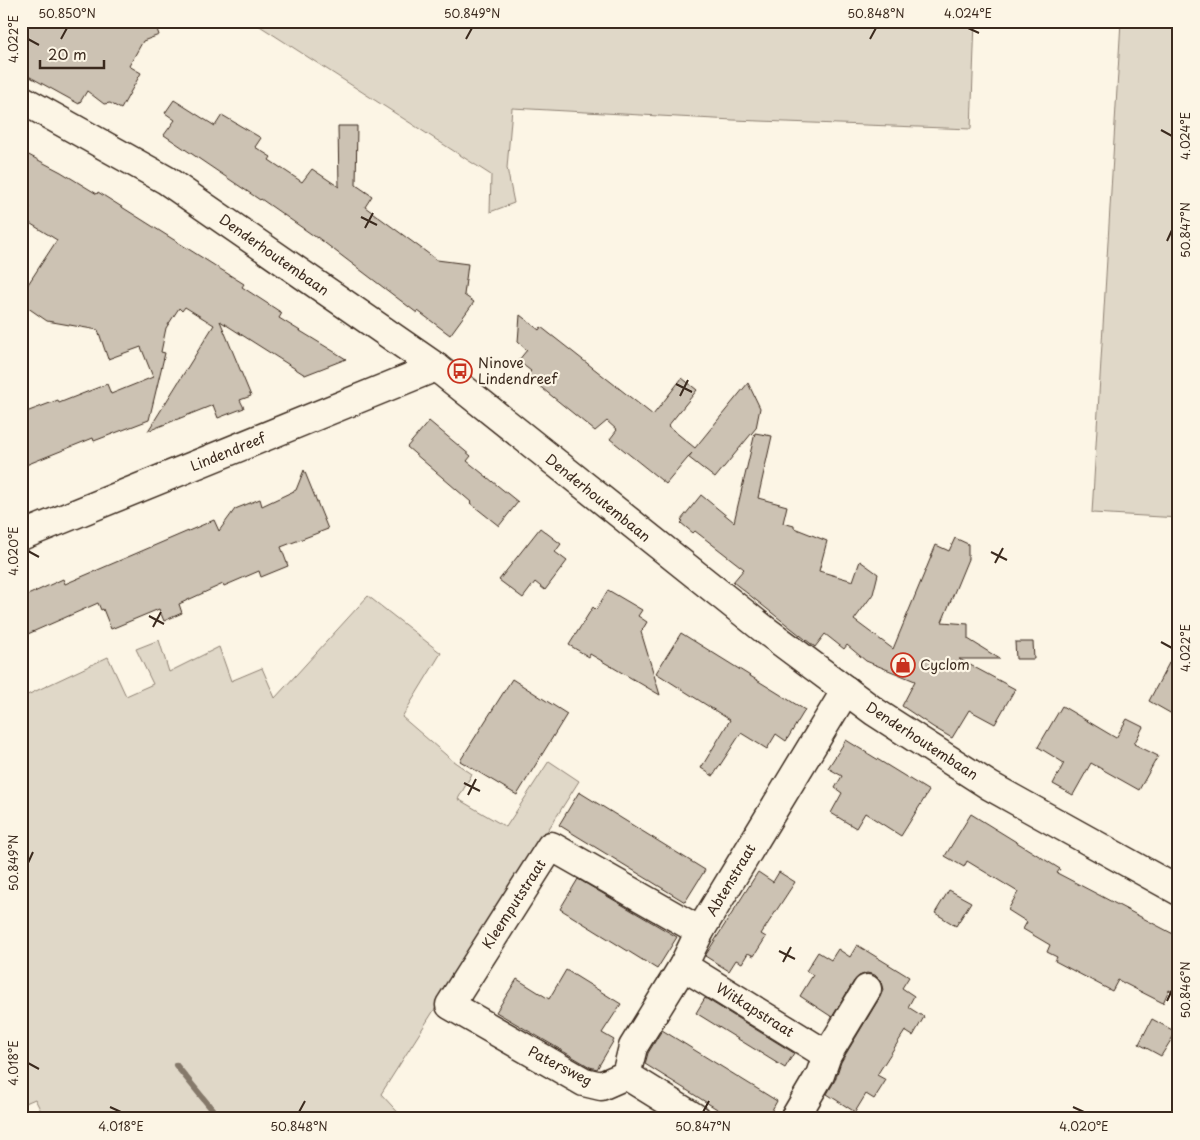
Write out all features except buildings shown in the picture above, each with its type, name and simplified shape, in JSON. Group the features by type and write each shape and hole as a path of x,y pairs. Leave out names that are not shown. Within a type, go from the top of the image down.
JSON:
{"street":[{"name":"Denderhoutembaan","path":"21,99 166,180 436,367 765,630 875,712 990,786 1179,891"},
{"name":"Lindendreef","path":"21,536 436,367"},
{"name":"Abtenstraat","path":"626,1075 633,1047 683,966 700,931 846,690"},
{"name":"Kleemputstraat","path":"450,1005 552,846 700,931"},
{"name":"Witkapstraat","path":"683,966 827,1054"},
{"path":"794,1119 820,1075 827,1054 867,989"},
{"name":"Patersweg","path":"450,1005 584,1082 601,1086 626,1075"},
{"path":"626,1075 697,1119"}],"shaded area":[{"path":"252,21 975,21 971,129 733,120 512,108 507,168 514,203 490,212 491,175"},
{"path":"1121,21 1179,21 1179,518 1092,513"},
{"path":"368,596 441,653 402,717 453,761 472,774 458,799 506,827 549,761 579,781 381,1094 404,1119 45,1119 35,1099 21,1105 21,698 108,657 126,696 153,684 136,649 159,640 169,672 219,647 231,681 262,668 275,698"}],"waterway":[{"path":"176,1065 220,1119"}],"place":[{"name":"Ninove Lindendreef","path":"460,371"},
{"name":"Cyclom","path":"903,665"}]}
